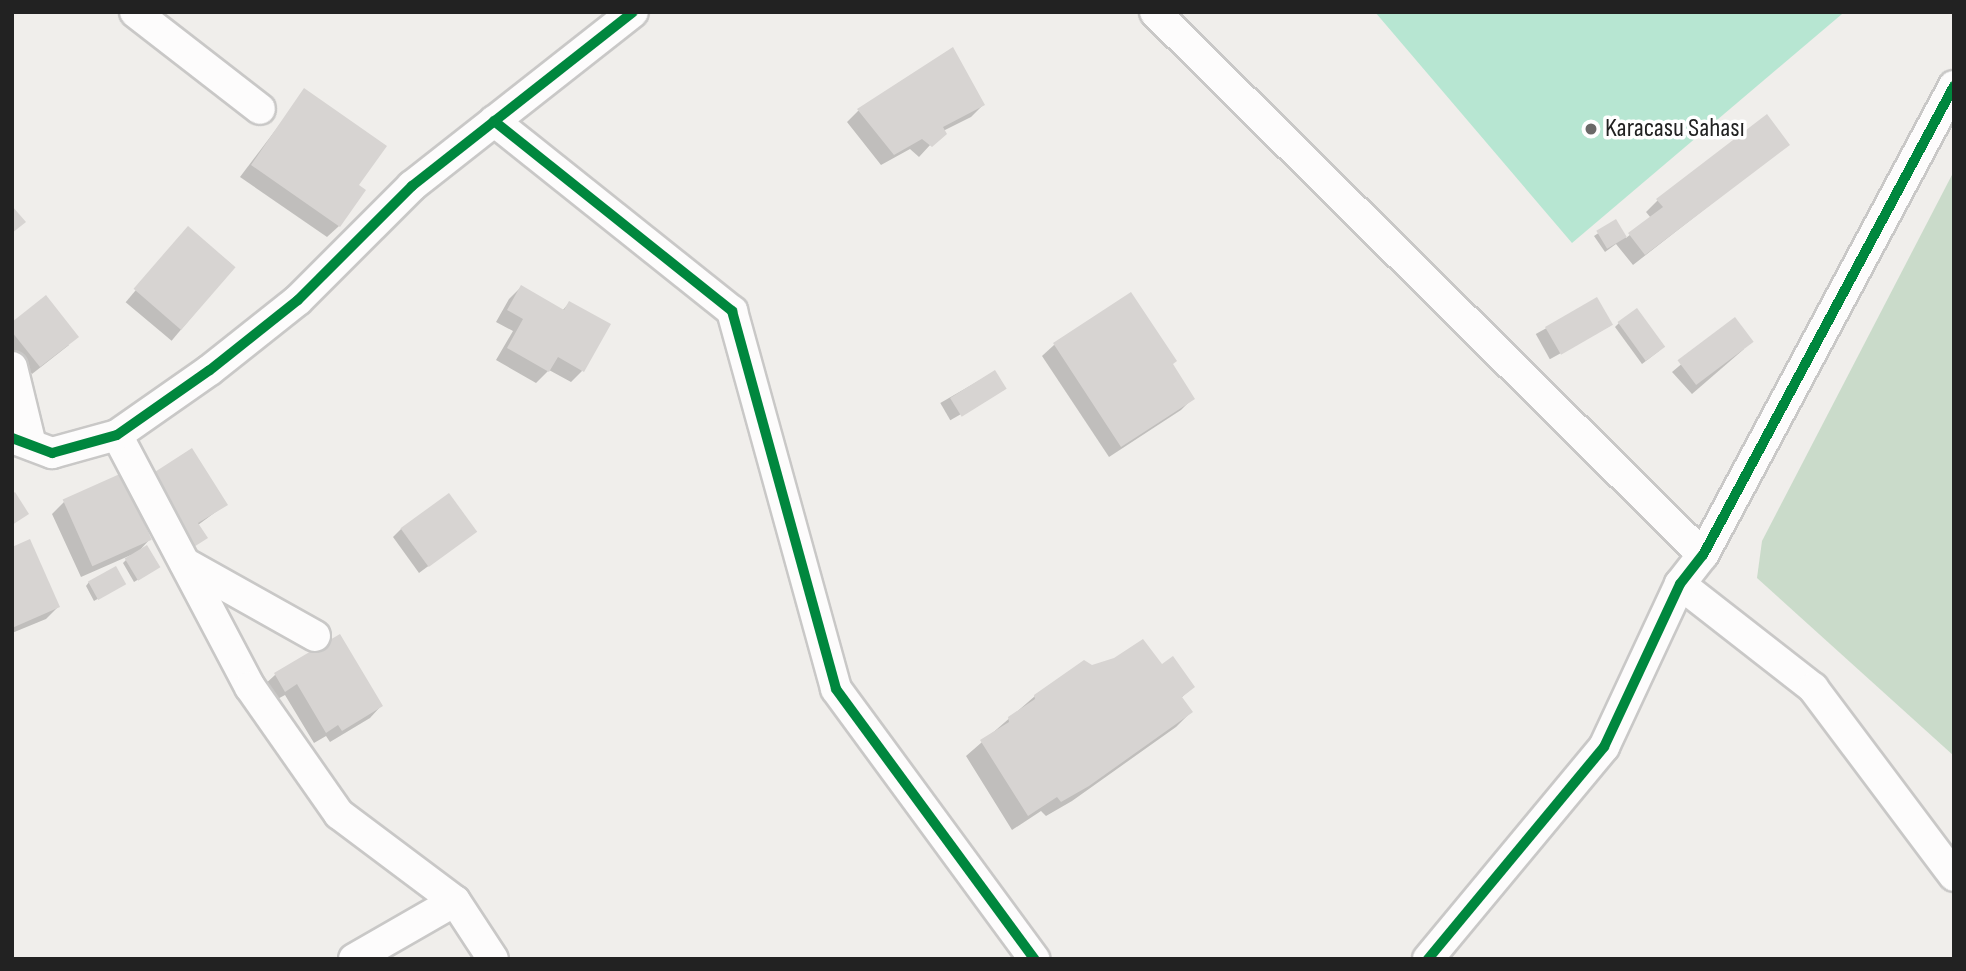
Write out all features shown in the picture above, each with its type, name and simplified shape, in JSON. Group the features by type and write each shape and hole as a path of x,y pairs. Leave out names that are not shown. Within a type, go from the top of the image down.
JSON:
{"street":[{"path":"135,12 260,109"},
{"path":"12,367 21,441 52,453 117,435 210,370 298,300 412,186 633,12"},
{"path":"1154,12 1703,555"},
{"path":"1427,959 1604,747 1680,584 1703,555 1954,86"},
{"path":"494,121 732,311 836,689 1034,959"},
{"path":"117,435 250,688 339,814 455,901 493,959"},
{"path":"185,563 315,636"},
{"path":"1680,584 1813,688 1954,876"},
{"path":"354,959 455,901"}],"green space":[{"name":"Karacasu Sahası","path":"1375,12 1840,12 1842,14 1572,243"},
{"path":"1954,171 1954,756 1757,578 1762,541"}],"building":[{"path":"953,47 985,105 943,127 947,134 932,147 922,139 894,155 857,109"},
{"path":"304,88 387,146 359,185 366,190 340,227 251,165"},
{"path":"1767,114 1790,145 1645,255 1628,233 1663,207 1656,199"},
{"path":"12,206 26,222 12,233"},
{"path":"1616,219 1627,237 1607,249 1596,231"},
{"path":"188,226 236,267 181,330 134,289"},
{"path":"521,285 564,310 569,301 611,324 584,372 558,357 549,372 507,348 523,319 507,310"},
{"path":"1131,292 1177,361 1173,364 1195,399 1121,447 1053,343"},
{"path":"46,295 79,337 40,367 12,332 12,322"},
{"path":"1597,297 1613,325 1561,355 1545,327"},
{"path":"1637,308 1665,347 1646,361 1618,322"},
{"path":"1735,317 1754,342 1696,385 1677,360"},
{"path":"995,370 1007,389 962,417 950,398"},
{"path":"192,448 228,505 198,523 208,538 189,550 144,479"},
{"path":"122,473 152,540 92,566 63,499"},
{"path":"15,492 29,514 12,525 12,494"},
{"path":"449,493 477,532 429,567 400,528"},
{"path":"30,539 60,607 12,628 12,547"},
{"path":"147,545 160,567 138,581 125,558"},
{"path":"116,566 126,584 98,600 88,582"},
{"path":"340,634 383,706 342,731 338,725 326,733 297,684 285,692 274,673"},
{"path":"1143,639 1162,664 1173,656 1195,687 1182,697 1193,712 1089,786 1061,802 1057,797 1028,816 980,740 1009,722 1008,717 1035,699 1034,695 1084,660 1092,665 1114,658"}],"cycle path":[{"path":"12,438 52,453 117,435 210,370 298,300 412,186 633,12"},
{"path":"1428,959 1604,747 1680,584 1703,555 1954,86"},
{"path":"494,121 732,311 836,689 1034,959"}],"place":[{"name":"Karacasu Sahası","path":"1591,129"}]}
